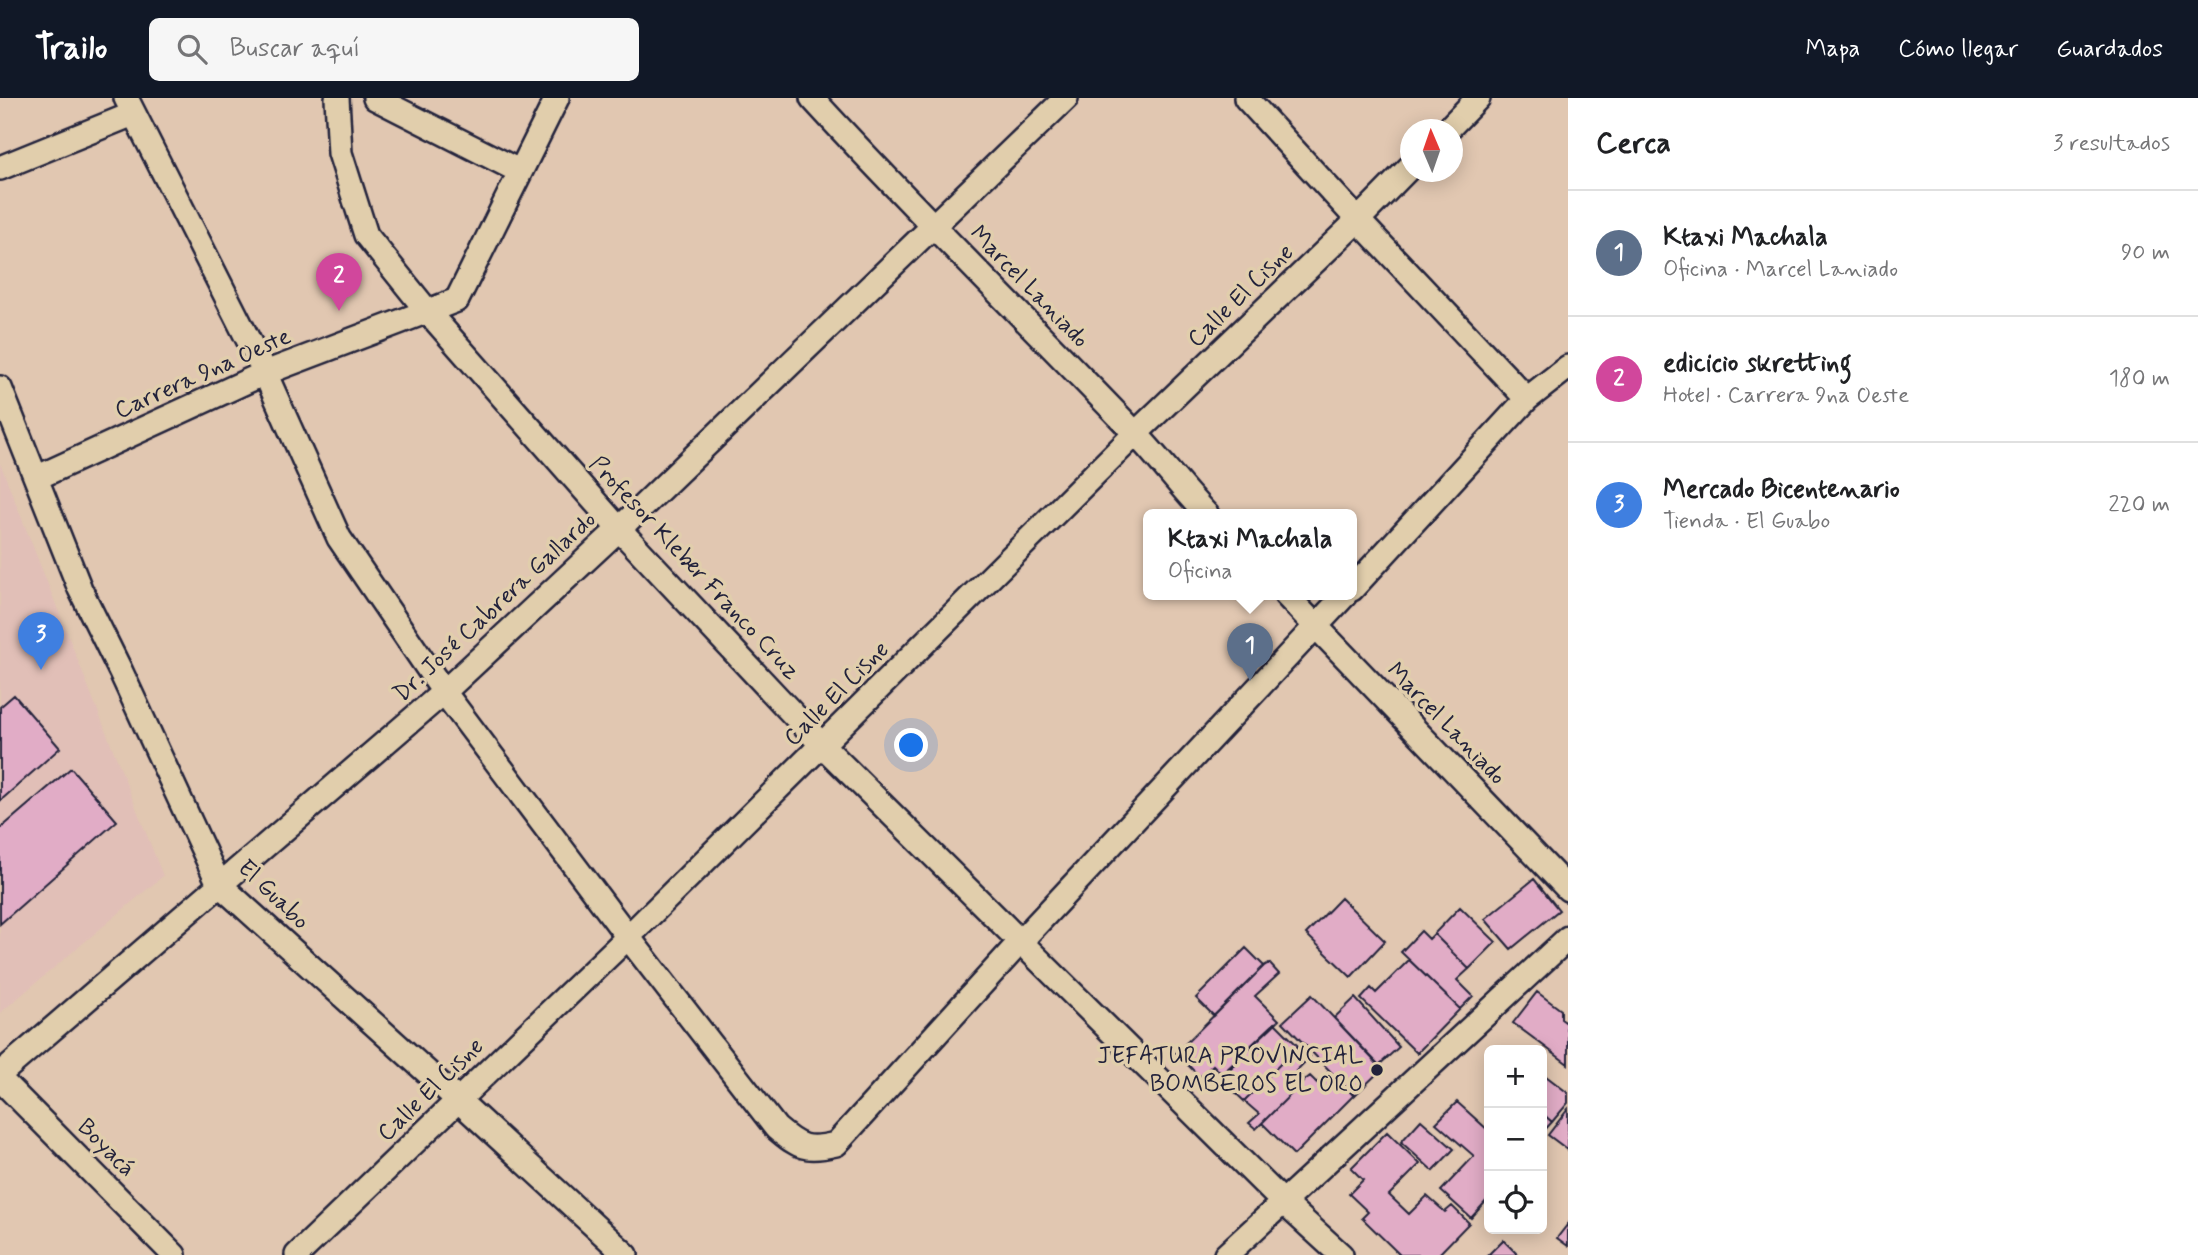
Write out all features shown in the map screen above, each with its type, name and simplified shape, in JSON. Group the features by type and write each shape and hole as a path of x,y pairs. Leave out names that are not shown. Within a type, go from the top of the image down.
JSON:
{"street":[{"name":"Profesor Kleber Franco Cruz","path":"337,98 340,153 366,235 428,312 619,528 823,746 1283,1202 1341,1255"},
{"path":"375,98 519,171"},
{"name":"Carrera 9na Oeste","path":"36,478 265,373 457,300 557,98"},
{"name":"Marcel Laniado","path":"812,98 1135,434 1201,509"},
{"name":"Dr. José Cabrera Gallardo","path":"0,1076 444,692 619,528 1066,98"},
{"path":"1246,98 1527,399"},
{"path":"1458,119 1478,98"},
{"path":"0,168 130,106 265,373 339,538 444,692 776,1128 792,1142 814,1150 836,1144 1020,942 1340,600"},
{"name":"Calle El Cisne","path":"297,1255 628,937 1135,434 1400,177"},
{"path":"1357,584 1527,399 1568,367"},
{"name":"El Guabo","path":"1,394 80,589 219,884 626,1255"},
{"name":"Marcel Laniado","path":"1291,600 1568,889"},
{"path":"1226,1255 1568,938"},
{"name":"Boyacá","path":"0,1076 174,1255"}],"shaded area":[{"path":"0,463 163,876 0,1013"}],"building":[{"path":"14,695 60,748 0,801 0,707"},
{"path":"71,768 117,821 0,924 0,829"},
{"path":"1534,879 1559,910 1511,949 1485,919"},
{"path":"1341,898 1385,941 1351,977 1306,934"},
{"path":"1460,907 1496,942 1469,969 1434,934"},
{"path":"1421,931 1429,939 1434,934 1469,969 1457,980 1473,996 1460,1009 1401,952"},
{"path":"1246,948 1264,966 1214,1016 1196,998"},
{"path":"1409,960 1460,1009 1417,1053 1361,999 1371,988 1376,993"},
{"path":"1269,963 1279,974 1255,996 1279,1020 1222,1074 1213,1065 1200,1077 1176,1053"},
{"path":"1537,992 1561,1010 1561,1019 1568,1024 1568,1064 1547,1048 1547,1045 1543,1045 1513,1023"},
{"path":"1312,995 1382,1069 1354,1096 1283,1022"},
{"path":"1355,998 1399,1047 1379,1065 1334,1018"},
{"path":"1275,1023 1298,1046 1244,1101 1222,1080 1243,1053"},
{"path":"1298,1046 1310,1057 1296,1071 1305,1080 1256,1129 1249,1123 1259,1114 1244,1101"},
{"path":"1330,1071 1354,1095 1294,1155 1262,1123 1310,1076 1317,1083"},
{"path":"1547,1077 1568,1093 1568,1103 1552,1122 1547,1118"},
{"path":"1457,1102 1484,1126 1484,1204 1471,1218 1441,1191 1474,1156 1436,1123"},
{"path":"1568,1109 1568,1150 1548,1135"},
{"path":"1421,1120 1454,1149 1433,1171 1401,1142"},
{"path":"1387,1132 1420,1164 1389,1195 1409,1214 1427,1196 1445,1212 1452,1206 1469,1223 1438,1255 1400,1255 1362,1218 1368,1212 1349,1194 1363,1180 1351,1168"},
{"path":"1568,1224 1568,1246 1557,1238"},
{"path":"1503,1240 1518,1255 1488,1255"}],"place":[{"name":"edicicio skretting","path":"339,311"},
{"name":"Mercado Bicentenario","path":"41,670"},
{"name":"Ktaxi Machala","path":"1250,681"},
{"name":"JEFATURA PROVINCIAL BOMBEROS EL ORO","path":"1377,1070"}]}
